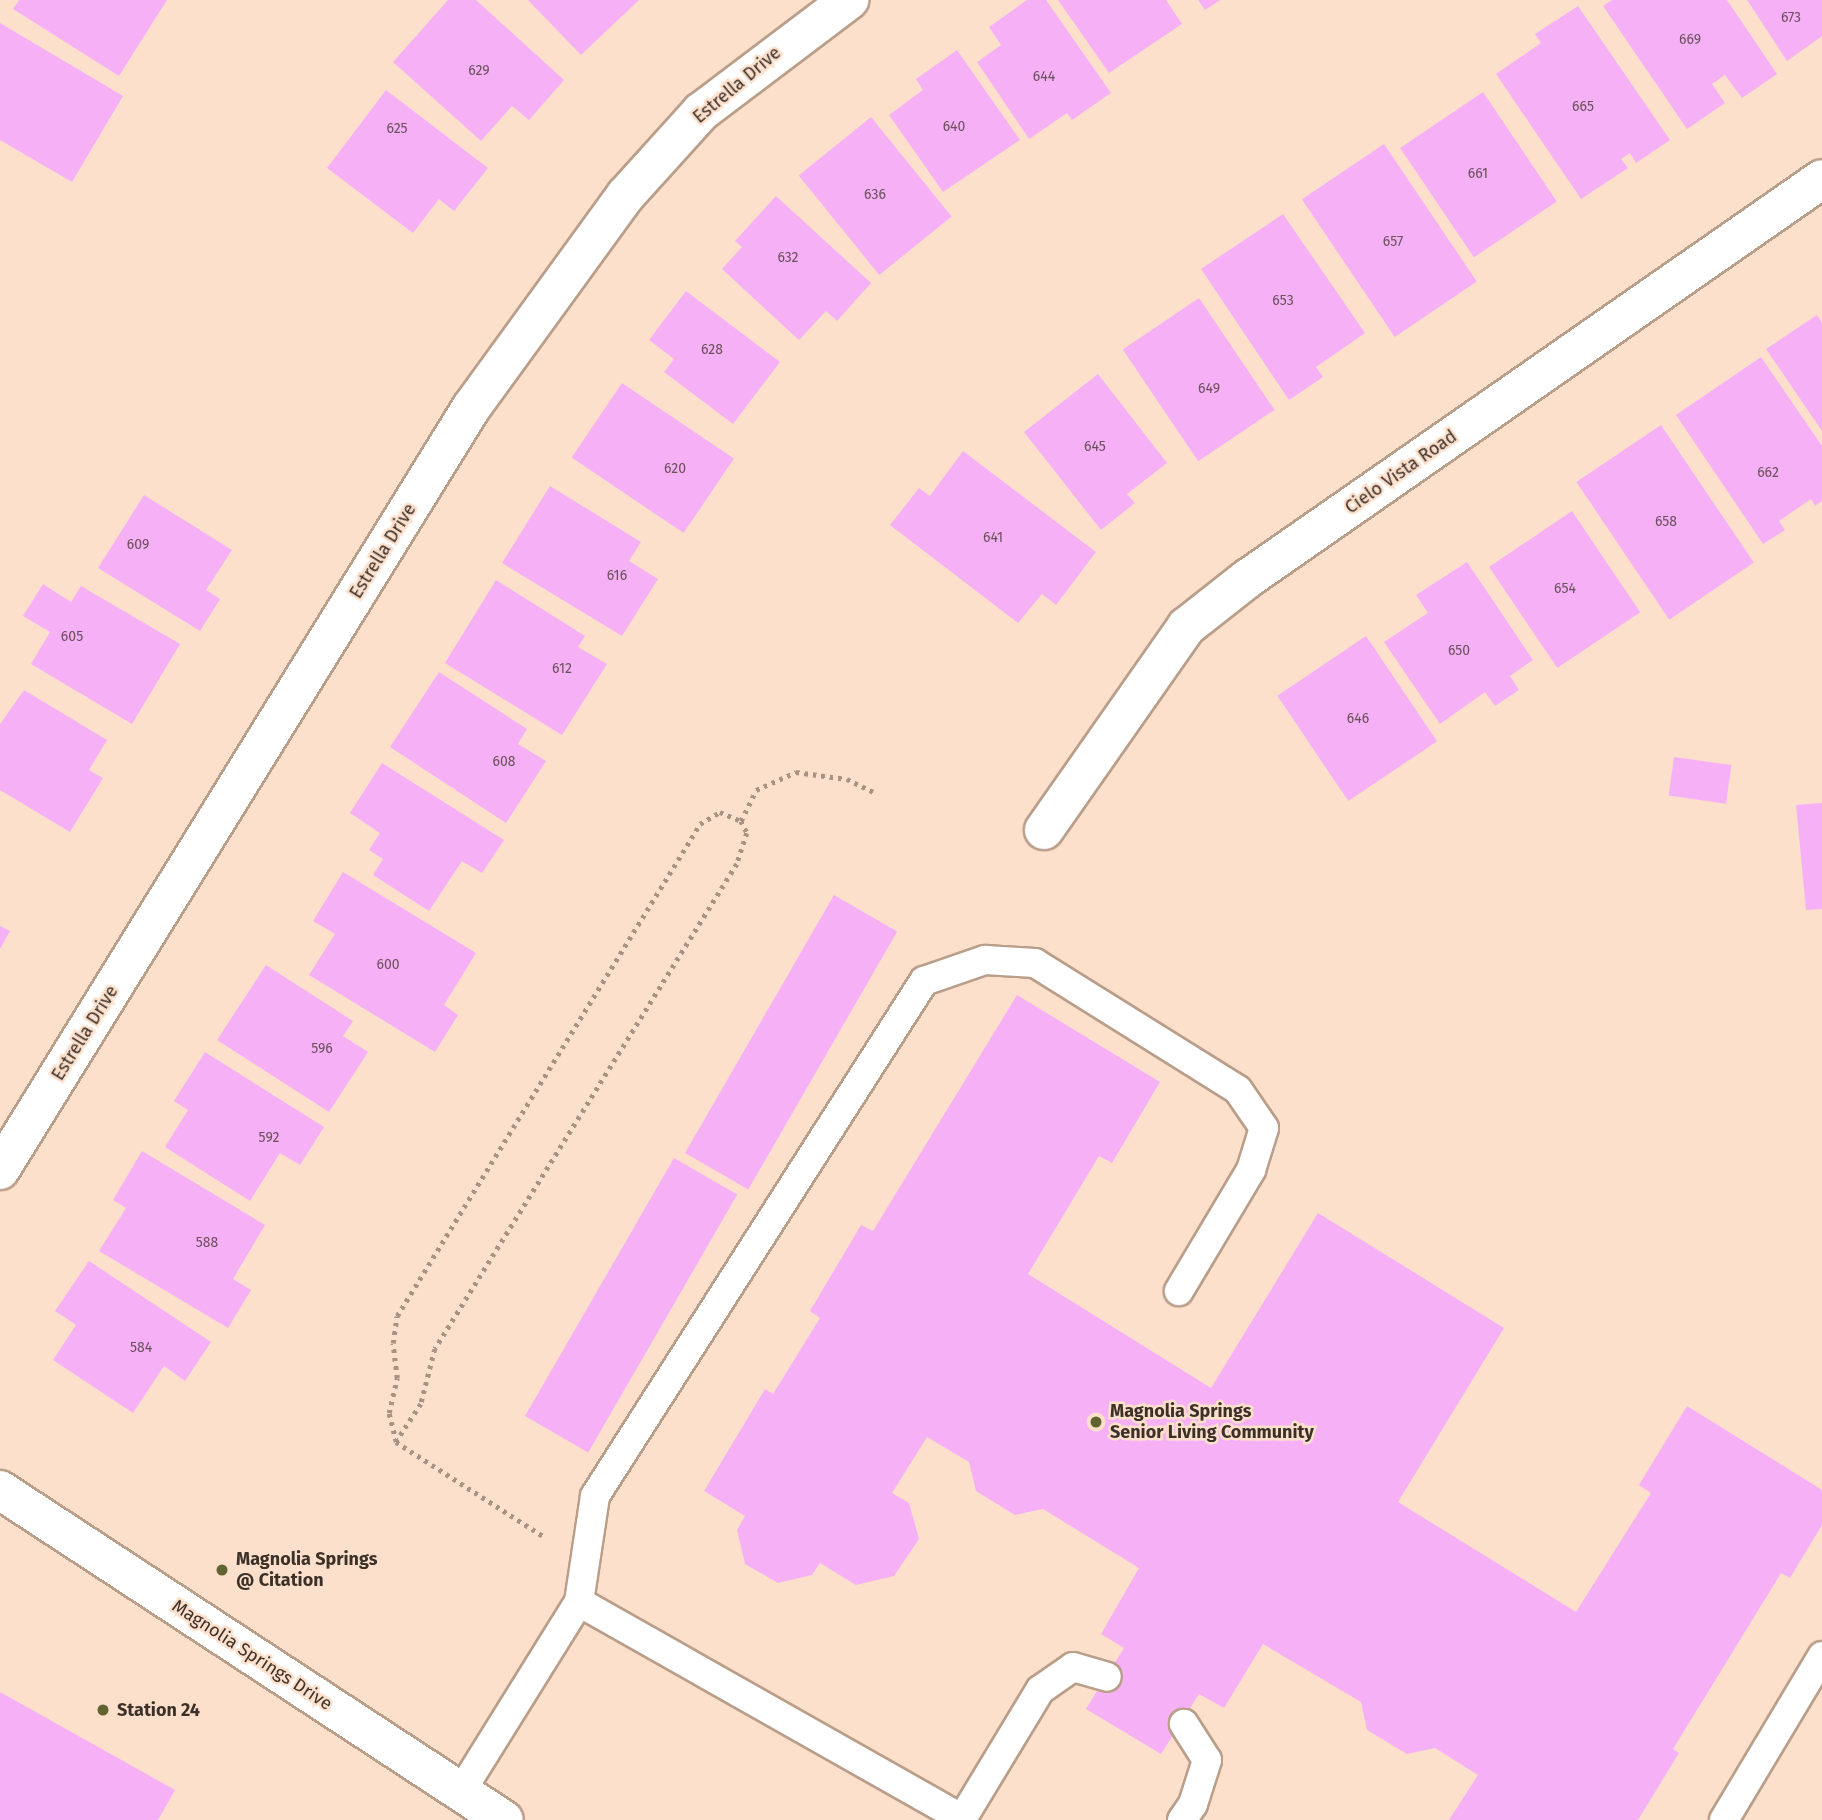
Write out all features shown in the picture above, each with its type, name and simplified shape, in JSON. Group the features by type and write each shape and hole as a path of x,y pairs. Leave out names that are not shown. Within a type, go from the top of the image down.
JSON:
{"street":[{"name":"Estrella Drive","path":"0,1170 479,397 626,195 701,112 849,0"},
{"name":"Cielo Vista Road","path":"1044,830 1186,627 1247,579 1822,179"},
{"name":"Magnolia Springs Drive","path":"0,1490 451,1806 504,1820"}],"lane":[{"path":"451,1806 579,1602 595,1496 924,981 985,960 1035,963 1238,1090 1264,1128 1251,1170 1180,1292"},
{"path":"579,1602 963,1819 1040,1690 1073,1667 1107,1677"},
{"path":"1724,1820 1822,1656"},
{"path":"1182,1820 1193,1804 1206,1760 1184,1724"}],"path":[{"path":"741,821 755,790 796,772 848,779 876,793"},
{"path":"397,1442 421,1404 435,1349 737,864 747,833 741,821 720,812 700,824 397,1316 393,1343 397,1378 389,1413 397,1442 585,1564"}],"building":[{"path":"19,0 167,0 119,76 13,9"},
{"path":"448,0 476,0 564,80 529,120 512,106 481,141 393,62"},
{"path":"528,0 639,0 581,55"},
{"path":"1027,0 1046,0 1111,93 1072,120 1067,113 1029,139 977,62 1001,45 989,27"},
{"path":"1058,0 1166,0 1182,24 1109,73"},
{"path":"1198,0 1220,0 1205,10"},
{"path":"1612,0 1727,0 1777,74 1742,98 1725,75 1712,84 1725,103 1687,129 1603,6"},
{"path":"1747,0 1822,0 1822,36 1787,61"},
{"path":"1578,6 1670,140 1636,163 1630,153 1621,159 1628,168 1581,199 1496,74 1541,43 1535,34"},
{"path":"0,23 123,96 72,182 0,140"},
{"path":"957,50 1020,140 943,192 889,115 923,90 916,79"},
{"path":"386,90 488,168 454,211 439,199 413,233 327,168"},
{"path":"1483,92 1557,201 1474,257 1400,148"},
{"path":"871,117 952,216 879,275 799,176"},
{"path":"1384,144 1477,282 1395,337 1302,199"},
{"path":"776,196 871,283 837,321 826,311 799,340 722,269 742,247 735,241"},
{"path":"1283,214 1365,333 1316,367 1323,377 1289,400 1201,269"},
{"path":"686,291 780,362 733,424 664,372 674,359 649,340"},
{"path":"1199,298 1274,410 1198,461 1123,349"},
{"path":"1817,315 1822,323 1822,431 1766,349"},
{"path":"1761,357 1822,446 1822,501 1815,506 1811,499 1779,521 1785,530 1763,544 1676,415"},
{"path":"1098,374 1167,463 1127,494 1135,503 1101,530 1024,432"},
{"path":"622,383 734,458 684,533 572,458"},
{"path":"1661,425 1754,563 1669,620 1576,482"},
{"path":"963,451 1096,552 1056,605 1042,594 1018,623 890,525 919,488 930,496"},
{"path":"550,486 641,542 629,561 658,579 622,636 502,563"},
{"path":"144,495 232,550 206,590 220,599 200,631 98,568"},
{"path":"1572,511 1640,612 1557,668 1489,567"},
{"path":"1467,562 1533,660 1510,676 1519,690 1495,706 1485,692 1440,724 1384,642 1428,613 1416,595"},
{"path":"496,580 585,636 578,647 607,664 562,735 445,663"},
{"path":"43,584 71,602 81,586 180,644 132,724 31,664 50,632 23,616"},
{"path":"1366,636 1437,741 1348,801 1277,696"},
{"path":"439,672 527,729 518,744 546,761 506,823 390,747"},
{"path":"24,690 107,740 89,770 103,778 70,832 0,790 0,724"},
{"path":"1674,757 1731,765 1726,804 1669,796"},
{"path":"382,763 504,840 482,873 462,861 429,911 373,875 383,859 369,850 380,833 350,813"},
{"path":"1822,803 1822,909 1806,910 1796,805"},
{"path":"343,872 476,953 444,1005 458,1015 435,1052 309,975 335,934 313,921"},
{"path":"834,895 897,932 748,1190 685,1153"},
{"path":"0,926 10,931 0,949"},
{"path":"266,965 353,1021 343,1036 368,1052 329,1112 217,1040"},
{"name":"Magnolia Springs Senior Living Community","path":"1017,995 1160,1082 1112,1163 1099,1156 1028,1274 1211,1388 1318,1213 1504,1328 1398,1502 1576,1612 1651,1493 1639,1485 1687,1406 1822,1490 1822,1525 1790,1578 1781,1573 1673,1749 1679,1753 1638,1820 1449,1820 1478,1775 1435,1748 1407,1754 1367,1730 1361,1702 1263,1644 1224,1708 1199,1694 1161,1754 1086,1709 1124,1648 1101,1634 1139,1568 1043,1509 1015,1515 976,1491 969,1462 927,1437 892,1493 909,1503 919,1539 894,1576 856,1585 820,1563 812,1575 778,1583 745,1564 737,1530 745,1516 704,1491 765,1389 773,1394 820,1318 810,1311 861,1225 873,1231"},
{"path":"205,1052 324,1127 300,1165 280,1153 250,1201 165,1147 188,1110 174,1101"},
{"path":"142,1151 265,1225 233,1279 251,1290 228,1328 99,1251 126,1208 113,1200"},
{"path":"674,1158 737,1194 588,1453 525,1416"},
{"path":"89,1261 211,1342 185,1381 164,1366 133,1413 53,1360 76,1325 55,1311"},
{"path":"0,1692 175,1790 158,1820 0,1820"}],"place":[{"name":"Magnolia Springs Senior Living Community","path":"1096,1422"},
{"name":"Magnolia Springs @ Citation","path":"222,1570"},
{"name":"Station 24","path":"103,1710"}]}
